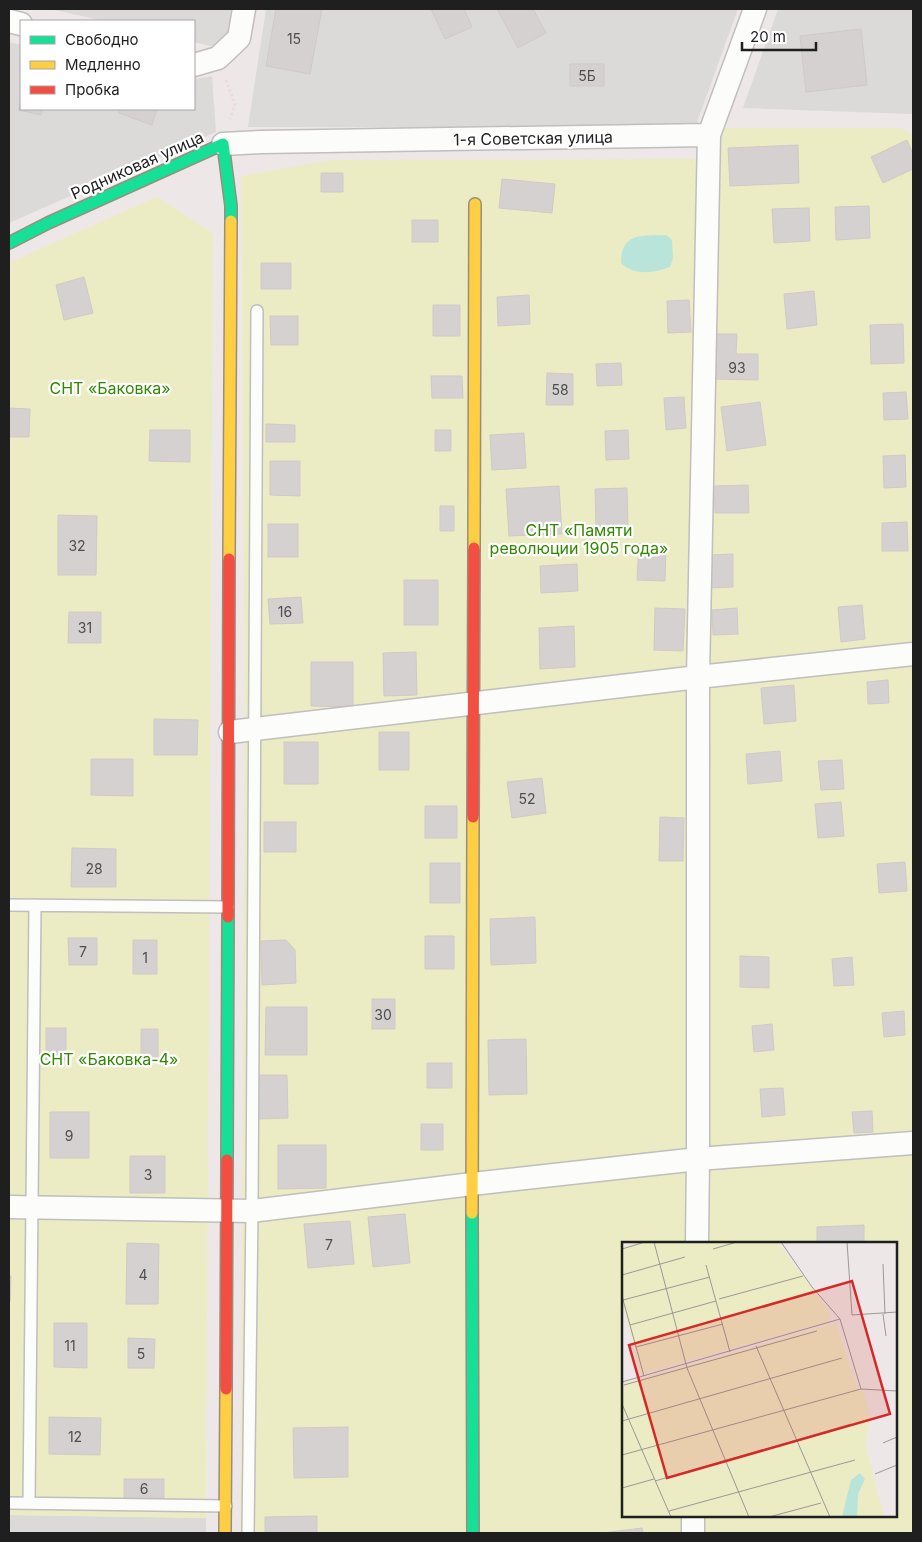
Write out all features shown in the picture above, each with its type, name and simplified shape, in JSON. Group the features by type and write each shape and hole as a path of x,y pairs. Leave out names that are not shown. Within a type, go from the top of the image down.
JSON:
{"street":[{"path":"195,65 218,58 239,38 244,9"},
{"path":"697,1242 698,677 709,135 755,9"},
{"name":"1-я Советская улица","path":"222,144 709,135"},
{"name":"Родниковая улица","path":"9,244 48,223 222,144 231,206 225,1533"},
{"path":"473,1533 472,1184 475,204"},
{"path":"230,732 698,677 913,654"},
{"path":"9,1207 252,1212 472,1184 698,1159 913,1143"},
{"path":"693,1517 693,1533"}],"lane":[{"path":"248,1533 252,1212 257,311"},
{"path":"9,905 228,907"},
{"path":"29,1503 35,905"},
{"path":"9,1503 226,1506"}],"path":[{"path":"218,58 235,104 222,144"}],"shaded area":[{"path":"50,9 235,9 231,31 214,47 195,42 195,20 100,20"},
{"path":"266,9 738,9 695,128 248,127"},
{"path":"778,9 913,9 913,114 743,108"},
{"path":"9,42 20,45 20,110 195,110 195,79 212,76 216,132 9,223"},
{"path":"666,235 672,240 673,258 670,267 657,271 638,272 621,263 622,253 629,241 641,236"},
{"path":"9,1515 206,1518 206,1533 9,1533"}],"green space":[{"name":"СНТ «Памяти революции 1905 года»","path":"724,128 900,128 913,134 913,1533 240,1533 245,731 241,176 332,160 711,159"},
{"path":"156,197 213,233 206,1518 9,1515 9,263"}],"building":[{"path":"276,9 322,9 310,74 266,66"},
{"path":"431,9 464,9 472,27 445,39"},
{"path":"497,9 533,9 546,33 518,48"},
{"path":"861,29 867,85 806,92 800,36"},
{"path":"570,64 604,64 604,86 570,86"},
{"path":"20,106 20,110 43,110 41,115 19,110"},
{"path":"120,110 157,110 152,125 119,113"},
{"path":"907,140 913,154 913,169 883,183 871,157"},
{"path":"798,145 799,183 730,186 728,148"},
{"path":"321,173 343,173 343,192 321,192"},
{"path":"502,179 555,184 552,213 499,208"},
{"path":"869,206 870,238 836,240 835,207"},
{"path":"809,208 810,241 774,243 772,209"},
{"path":"412,220 438,220 438,242 412,242"},
{"path":"261,263 291,263 291,289 261,289"},
{"path":"84,277 93,313 64,320 56,285"},
{"path":"814,291 817,325 787,329 784,294"},
{"path":"529,295 530,324 498,326 497,297"},
{"path":"689,300 691,332 668,333 667,301"},
{"path":"433,305 460,305 460,336 433,336"},
{"path":"270,316 298,316 298,345 271,345"},
{"path":"903,324 904,363 871,364 870,325"},
{"path":"716,334 737,334 736,354 758,354 758,380 716,379"},
{"path":"621,363 622,385 597,386 596,364"},
{"path":"547,373 573,374 573,405 546,405"},
{"path":"431,376 462,376 463,398 432,398"},
{"path":"906,392 908,419 884,420 883,393"},
{"path":"684,397 686,428 666,430 664,398"},
{"path":"760,402 766,445 727,451 721,407"},
{"path":"9,408 30,409 29,437 9,437"},
{"path":"266,424 295,425 295,442 266,442"},
{"path":"150,430 190,430 190,462 149,461"},
{"path":"435,430 451,430 451,451 435,451"},
{"path":"628,430 629,459 606,460 605,431"},
{"path":"524,433 526,468 492,470 490,435"},
{"path":"905,455 906,487 884,488 883,456"},
{"path":"270,461 300,461 300,496 270,495"},
{"path":"748,485 749,513 715,513 714,486"},
{"path":"559,486 562,534 509,536 506,489"},
{"path":"627,488 628,526 596,527 595,489"},
{"path":"440,506 454,506 454,531 440,531"},
{"path":"58,515 97,516 96,575 58,575"},
{"path":"907,522 908,551 882,551 882,523"},
{"path":"268,524 298,524 298,557 268,557"},
{"path":"639,544 666,545 665,581 637,580"},
{"path":"733,554 733,587 710,588 709,555"},
{"path":"577,564 578,591 541,593 540,566"},
{"path":"404,580 438,580 438,625 404,625"},
{"path":"301,597 303,623 270,624 268,599"},
{"path":"862,605 865,639 841,642 838,607"},
{"path":"655,608 685,609 683,651 654,650"},
{"path":"737,608 738,634 713,635 712,610"},
{"path":"69,612 101,612 101,643 68,643"},
{"path":"574,626 575,667 540,669 539,628"},
{"path":"416,652 417,695 384,696 383,653"},
{"path":"311,662 353,662 353,707 311,706"},
{"path":"888,680 889,703 868,704 867,682"},
{"path":"794,685 796,721 764,724 761,688"},
{"path":"154,719 198,720 197,755 154,755"},
{"path":"379,732 409,732 409,770 379,770"},
{"path":"284,742 318,742 318,784 284,784"},
{"path":"780,751 782,781 748,784 746,754"},
{"path":"91,759 133,759 133,796 91,795"},
{"path":"842,760 844,789 821,790 818,761"},
{"path":"542,778 546,813 512,818 507,782"},
{"path":"841,802 844,836 818,838 815,804"},
{"path":"425,806 457,806 457,838 425,838"},
{"path":"660,817 684,818 683,861 659,861"},
{"path":"264,822 296,822 296,852 264,852"},
{"path":"72,848 116,849 116,887 71,887"},
{"path":"905,862 907,891 879,893 877,864"},
{"path":"430,863 460,863 460,903 430,903"},
{"path":"535,917 536,963 491,965 490,919"},
{"path":"425,936 454,936 454,969 425,969"},
{"path":"68,938 97,938 97,965 69,965"},
{"path":"133,940 157,940 157,974 133,974"},
{"path":"286,940 295,950 296,983 262,985 261,941"},
{"path":"740,956 769,957 769,988 740,987"},
{"path":"852,957 854,985 834,986 832,959"},
{"path":"372,999 395,999 395,1029 372,1029"},
{"path":"266,1007 307,1007 307,1055 265,1055"},
{"path":"904,1011 905,1035 884,1037 882,1013"},
{"path":"772,1024 774,1050 754,1052 752,1026"},
{"path":"46,1028 66,1028 66,1060 46,1060"},
{"path":"141,1029 158,1029 158,1058 141,1058"},
{"path":"526,1039 527,1094 489,1095 488,1040"},
{"path":"427,1063 452,1063 452,1088 427,1088"},
{"path":"258,1075 287,1075 288,1118 258,1119"},
{"path":"783,1088 785,1115 762,1117 760,1089"},
{"path":"872,1111 873,1132 854,1133 852,1112"},
{"path":"50,1112 89,1112 89,1158 50,1158"},
{"path":"421,1124 443,1124 443,1150 421,1150"},
{"path":"278,1145 326,1145 326,1188 278,1189"},
{"path":"130,1156 165,1156 165,1193 130,1193"},
{"path":"405,1214 410,1263 373,1267 368,1217"},
{"path":"350,1221 354,1264 308,1268 304,1224"},
{"path":"864,1225 864,1242 817,1242 817,1227"},
{"path":"127,1243 159,1244 158,1304 126,1304"},
{"path":"9,1276 11,1276 10,1302 9,1302"},
{"path":"54,1323 87,1323 87,1368 54,1367"},
{"path":"128,1338 155,1339 154,1368 128,1368"},
{"path":"49,1417 101,1418 100,1455 49,1454"},
{"path":"348,1427 348,1477 294,1478 293,1428"},
{"path":"124,1479 164,1479 164,1498 124,1498"},
{"path":"317,1516 317,1533 265,1533 265,1517"},
{"path":"642,1528 643,1533 602,1533"}],"traffic: fast":[{"path":"9,243 48,223 223,144 231,206 231,221"},
{"path":"227,1160 228,917"},
{"path":"472,1213 473,1533"}],"traffic: slow":[{"path":"474,548 475,204"},
{"path":"229,559 231,221"},
{"path":"472,1213 473,817"},
{"path":"225,1533 226,1389"}],"traffic: jam":[{"path":"473,817 474,548"},
{"path":"228,917 229,559"},
{"path":"226,1389 227,1160"}],"park label":[{"name":"СНТ «Баковка»","path":"110,388"},
{"name":"СНТ «Баковка-4»","path":"109,1059"}]}
